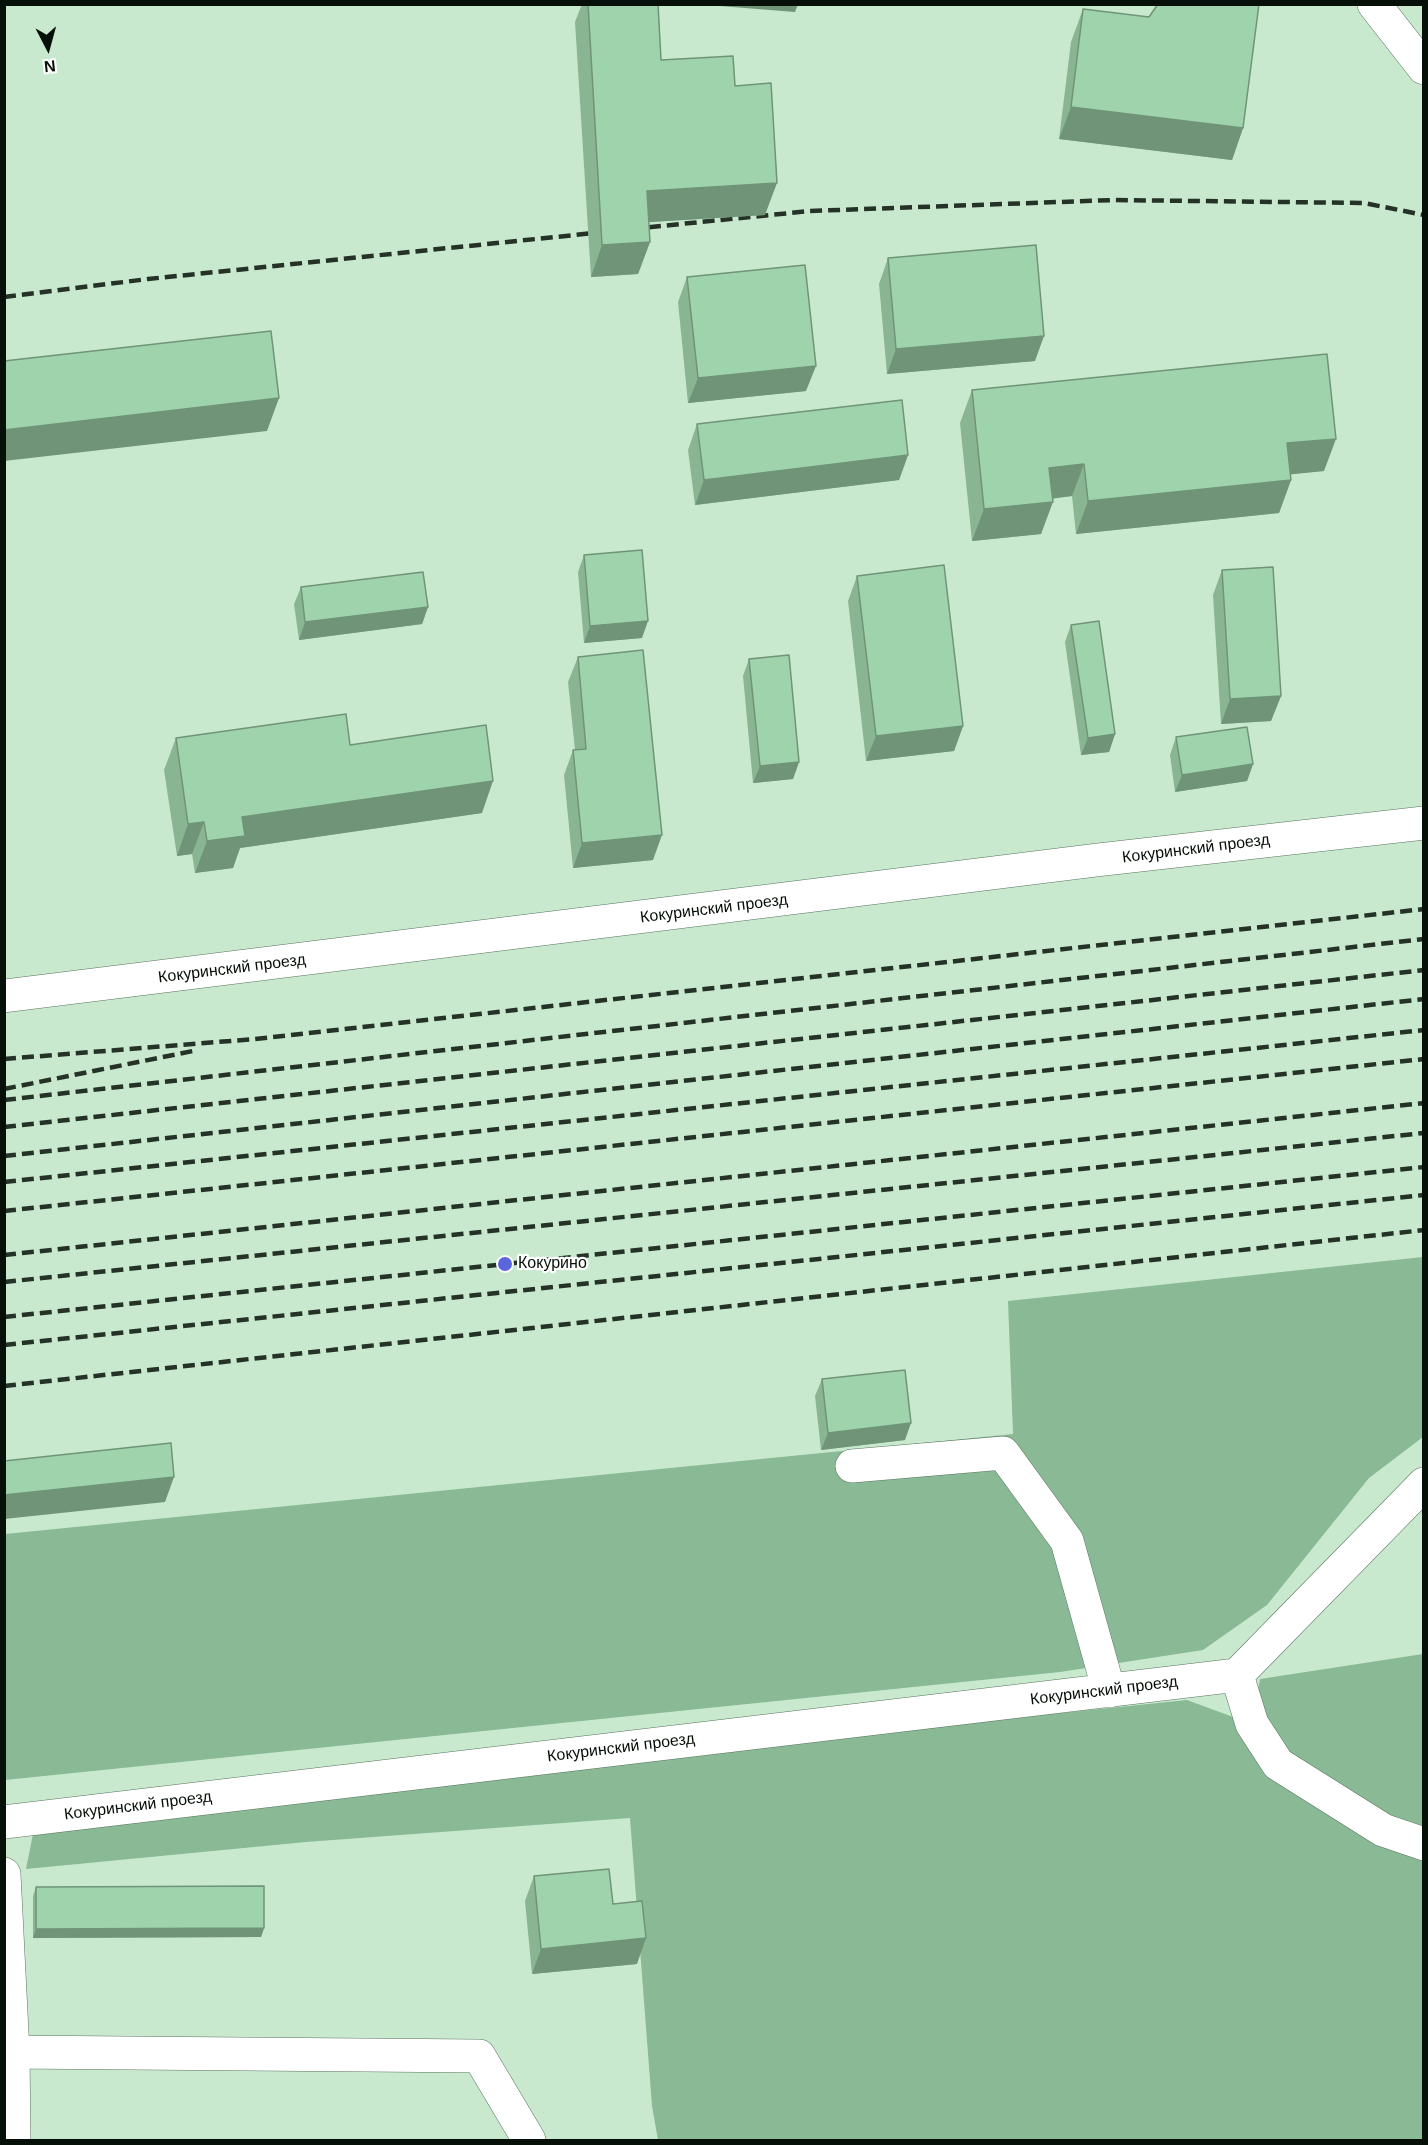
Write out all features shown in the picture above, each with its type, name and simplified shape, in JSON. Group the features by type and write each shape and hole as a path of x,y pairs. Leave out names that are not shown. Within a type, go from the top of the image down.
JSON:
{"street":[{"path":"1374,4 1424,68"},
{"name":"Кокуринский проезд","path":"4,996 1097,860 1424,823"},
{"path":"852,1466 1003,1453 1067,1541 1109,1691"},
{"path":"1424,1484 1237,1675 1252,1724 1278,1764 1383,1830 1424,1844"},
{"name":"Кокуринский проезд","path":"4,1822 1237,1675"},
{"path":"4,1874 13,2052 14,2140"},
{"path":"13,2052 478,2056 529,2140"}],"green space":[{"path":"1423,1257 1423,1437 1369,1478 1267,1605 1203,1650 1060,1672 5,1780 5,1534 1013,1434 1008,1301"},
{"path":"1423,1654 1423,2140 658,2140 652,2106 630,1818 306,1842 26,1869 33,1834 906,1729 1187,1700 1252,1724 1260,1679"}],"building":[{"path":"588,4 658,4 661,60 733,56 735,86 771,83 777,183 647,191 650,242 602,245"},
{"path":"1158,4 1259,4 1243,128 1071,107 1083,9 1149,17"},
{"path":"1036,245 1044,336 896,349 888,258"},
{"path":"805,265 816,366 698,378 687,277"},
{"path":"271,331 279,398 4,430 4,361"},
{"path":"1327,354 1336,439 1287,443 1291,480 1088,501 1084,464 1049,468 1053,502 984,509 972,390"},
{"path":"902,400 908,455 704,480 697,424"},
{"path":"642,550 648,621 590,626 584,555"},
{"path":"944,565 963,726 876,736 857,576"},
{"path":"1273,567 1281,696 1230,699 1222,570"},
{"path":"423,572 428,607 305,622 301,587"},
{"path":"1099,621 1115,734 1088,738 1071,625"},
{"path":"643,650 662,835 582,843 573,750 586,749 578,657"},
{"path":"789,655 799,762 760,766 749,659"},
{"path":"346,714 350,745 486,725 493,781 242,817 245,836 207,841 204,822 188,824 176,738"},
{"path":"1247,727 1253,764 1182,775 1176,737"},
{"path":"905,1370 911,1423 828,1433 822,1379"},
{"path":"171,1443 174,1477 4,1495 4,1461"},
{"path":"609,1869 613,1904 642,1901 646,1938 541,1949 534,1876"},
{"path":"264,1886 264,1928 36,1929 36,1887"}],"railway":[{"path":"631,229 810,211 1114,200 1364,203 1424,215"},
{"path":"4,297 148,279 604,232"},
{"path":"4,1059 255,1039 1424,909"},
{"path":"4,1100 1424,939"},
{"path":"4,1127 1424,970"},
{"path":"4,1156 1424,999"},
{"path":"4,1182 1424,1030"},
{"path":"4,1089 193,1051"},
{"path":"4,1211 1424,1059"},
{"path":"4,1255 1424,1103"},
{"path":"4,1282 1424,1133"},
{"path":"4,1317 1424,1167"},
{"path":"4,1345 1424,1195"},
{"path":"4,1386 1424,1230"}],"place":[{"name":"Кокурино","path":"505,1264"}]}
